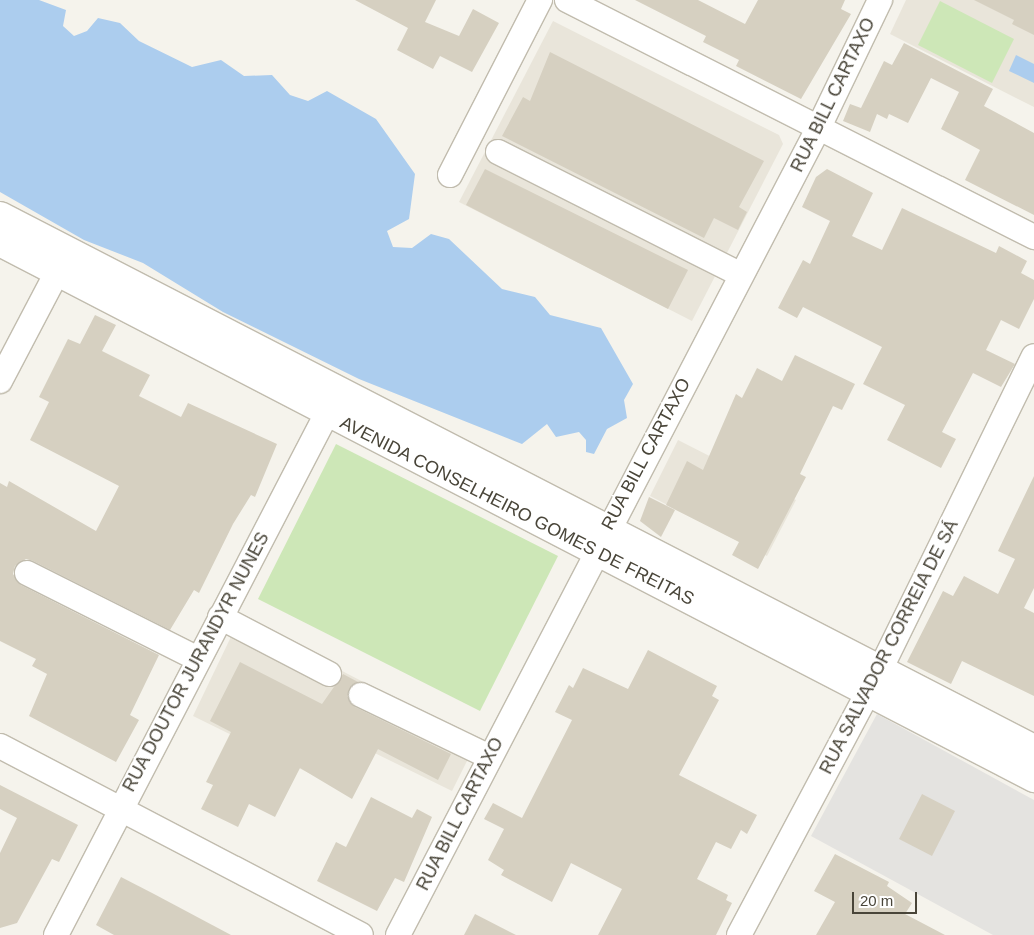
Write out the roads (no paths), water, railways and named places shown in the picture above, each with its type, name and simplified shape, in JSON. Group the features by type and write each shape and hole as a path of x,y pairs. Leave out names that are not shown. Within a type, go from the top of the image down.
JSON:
{"street":[{"path":"450,174 540,0"},
{"path":"567,0 818,130 1034,237"},
{"name":"RUA BILL CARTAXO","path":"398,935 608,526 818,130 880,0"},
{"path":"498,152 741,275"},
{"name":"AVENIDA CONSELHEIRO GOMES DE FREITAS","path":"0,216 63,261 333,402 596,551 1034,778"},
{"name":"AVENIDA CONSELHEIRO GOMES DE FREITAS","path":"0,242 63,261"},
{"path":"0,381 63,261"},
{"name":"RUA SALVADOR CORREIA DE SÁ","path":"739,935 881,668 1034,356"},
{"name":"AVENIDA CONSELHEIRO GOMES DE FREITAS","path":"333,402 608,526 1034,749"},
{"name":"RUA DOUTOR JURANDYR NUNES","path":"56,935 120,808 333,402"},
{"path":"27,573 198,659"},
{"path":"220,617 329,674"},
{"path":"362,695 490,757"},
{"path":"0,746 361,935"}],"water":[{"path":"0,0 39,0 66,10 63,26 74,36 87,31 98,18 120,23 139,41 192,67 221,60 244,76 272,75 290,95 308,101 327,91 376,119 415,174 409,219 387,231 393,247 412,248 431,234 449,239 502,289 535,297 550,315 601,328 633,384 624,400 627,418 607,429 594,454 586,452 586,440 579,432 556,437 547,424 522,444 359,379 223,312 143,263 84,240 0,192"},
{"path":"1016,55 1034,64 1034,83 1009,71"}]}
